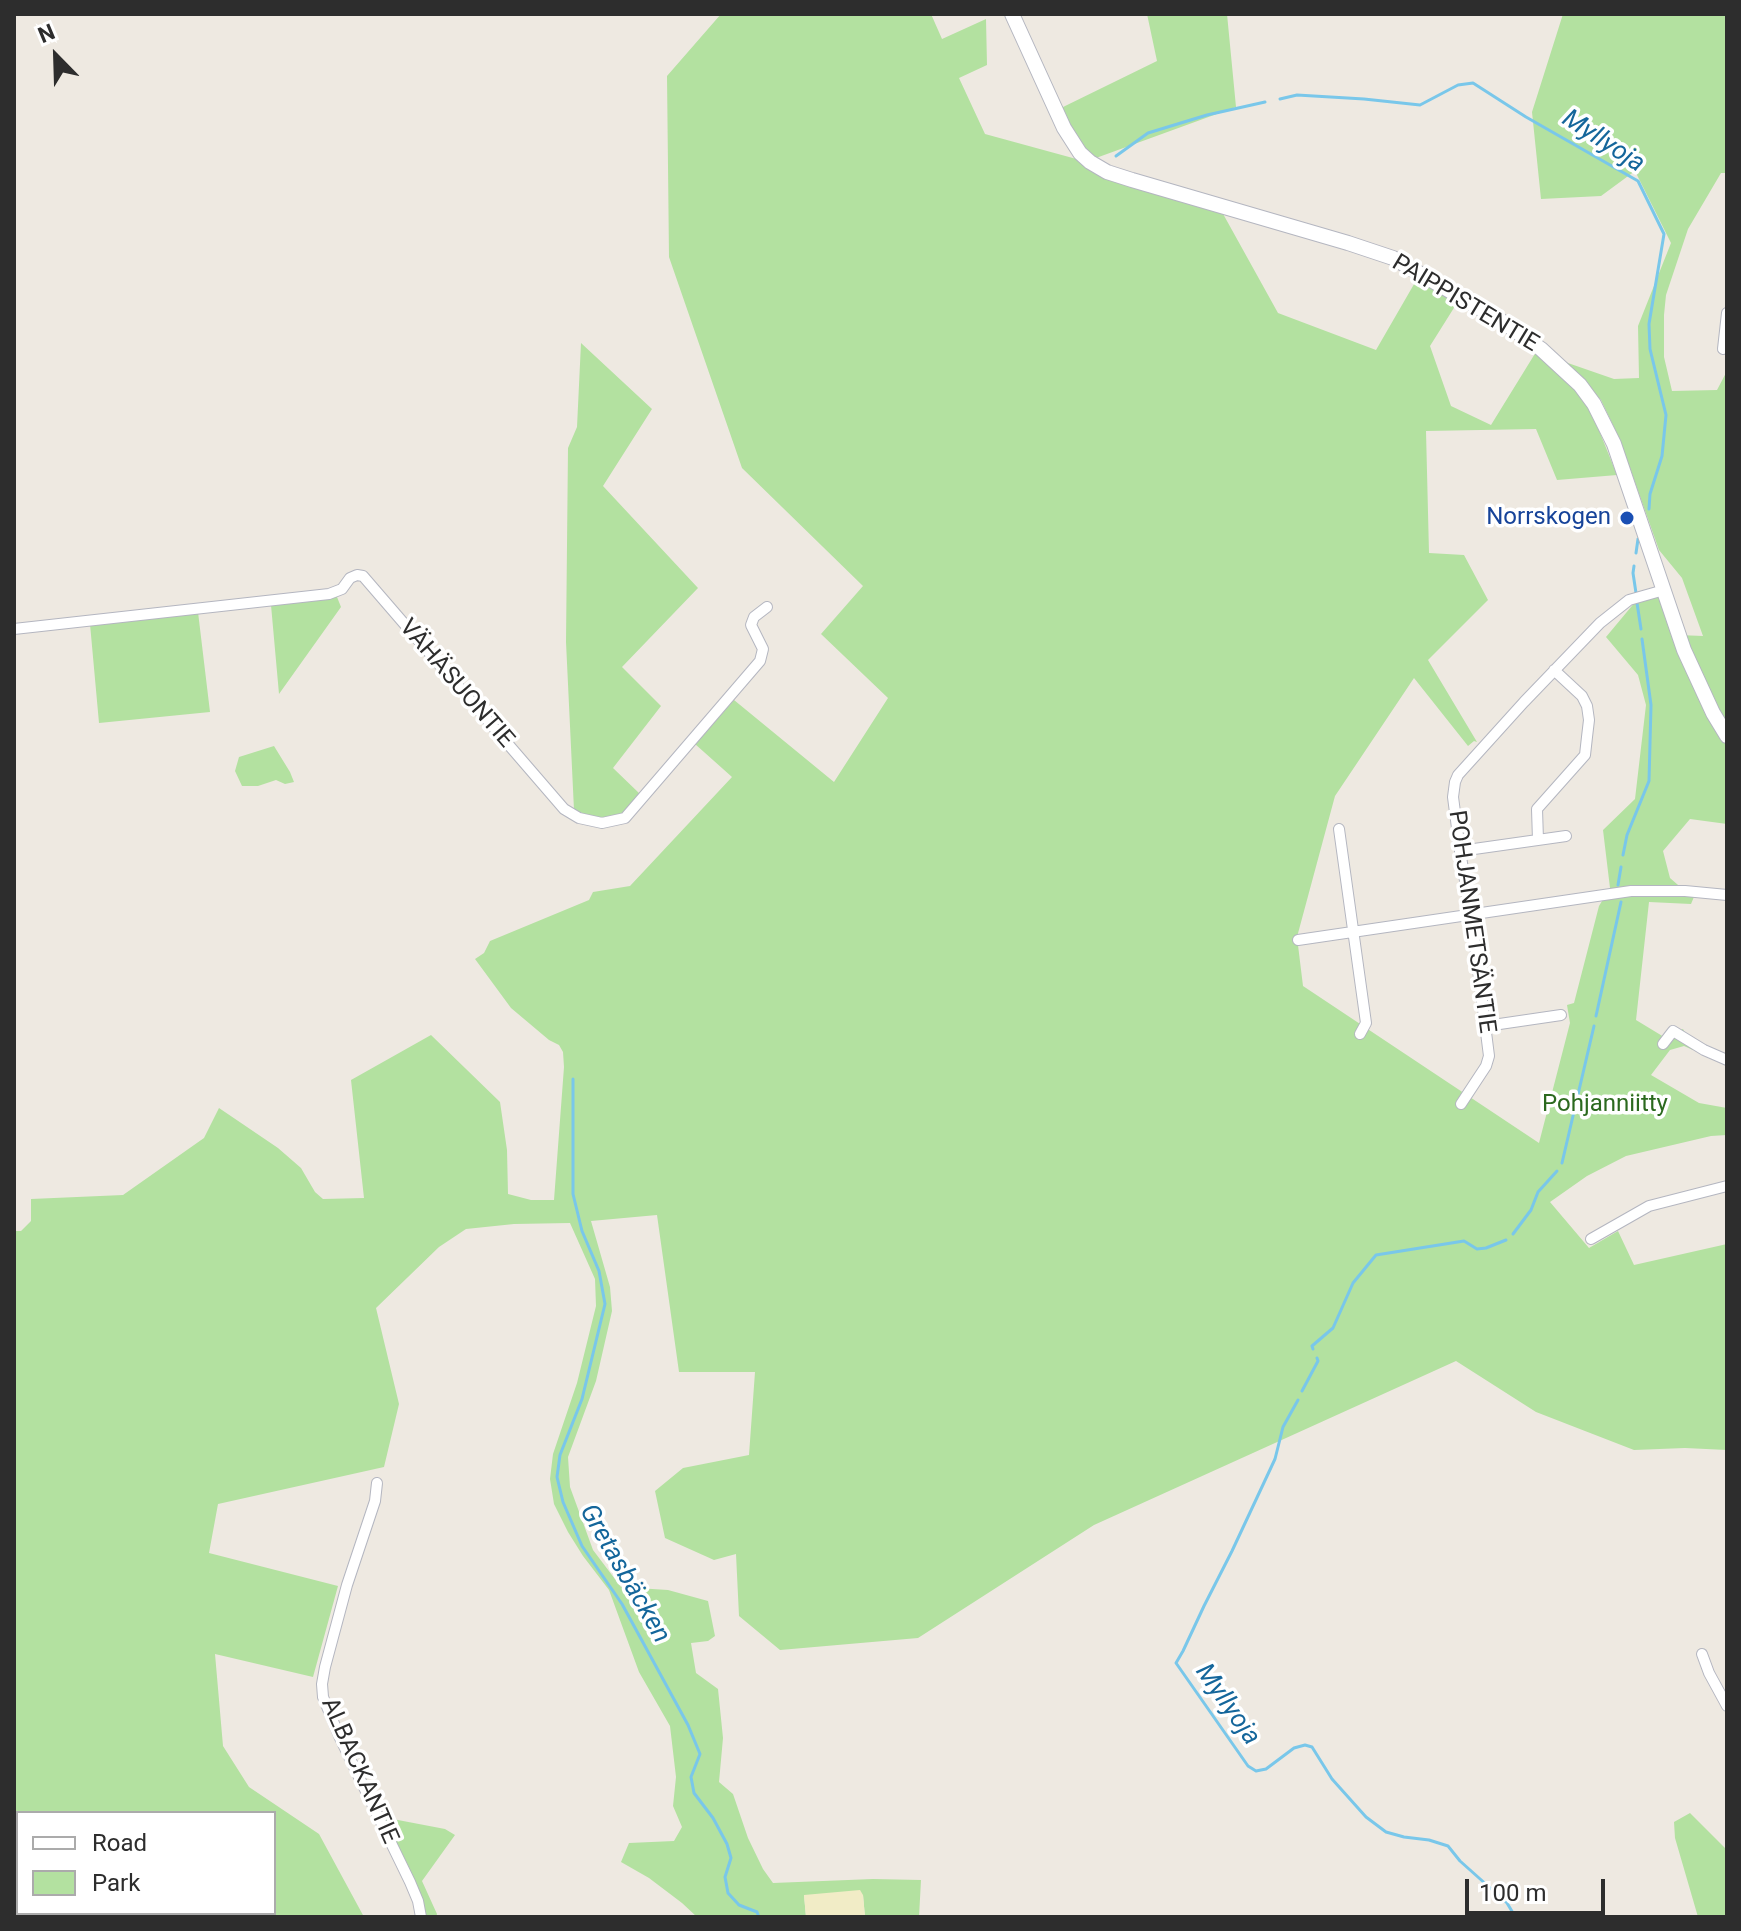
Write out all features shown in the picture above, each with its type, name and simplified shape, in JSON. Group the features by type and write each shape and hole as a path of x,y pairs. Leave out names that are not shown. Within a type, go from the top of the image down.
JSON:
{"street":[{"name":"PAIPPISTENTIE","path":"1012,14 1064,128 1090,162 1107,172 1132,180 1393,258 1500,320 1541,349 1580,385 1594,404 1614,444 1684,650 1727,736"},
{"path":"1723,349 1727,313"},
{"name":"VÄHÄSUONTIE","path":"14,629 329,594 342,589 350,578 363,576 564,809 579,818 602,823 625,818 760,661 763,649 751,625 754,617 767,607"},
{"name":"POHJANMETSÄNTIE","path":"1461,1104 1486,1066 1489,1056 1453,797 1455,782 1554,670 1610,614 1629,600 1664,590"},
{"path":"1538,840 1537,809 1585,755 1589,720 1582,696 1554,670"},
{"path":"1339,829 1366,1023 1360,1034"},
{"path":"1460,851 1566,836"},
{"path":"1298,940 1631,891 1727,895"},
{"path":"1486,1026 1561,1015"},
{"path":"1663,1044 1673,1031 1727,1060"},
{"path":"1591,1239 1649,1206 1727,1186"},
{"name":"ALBACKANTIE","path":"377,1483 375,1501 347,1585 322,1684 326,1707 410,1882 421,1917"},
{"path":"1702,1654 1727,1706"}],"green space":[{"name":"Pohjanniitty","path":"721,14 931,14 942,39 986,19 987,65 959,78 985,134 1080,160 1222,212 1278,313 1376,350 1417,279 1457,303 1430,346 1451,406 1491,425 1536,352 1575,387 1590,408 1617,475 1557,480 1536,429 1426,431 1429,553 1464,555 1488,600 1428,660 1477,742 1468,746 1414,678 1335,796 1297,937 1303,986 1539,1143 1570,1023 1567,1005 1574,1003 1599,906 1610,888 1603,830 1635,799 1646,705 1638,675 1606,637 1641,595 1664,590 1678,635 1703,636 1682,578 1659,550 1620,440 1601,400 1565,362 1614,379 1639,378 1638,326 1671,243 1635,171 1601,196 1541,199 1532,112 1563,14 1727,14 1727,173 1721,173 1688,229 1666,295 1664,357 1672,391 1717,390 1727,371 1727,824 1690,819 1663,851 1670,878 1685,891 1696,892 1691,904 1649,902 1636,1020 1664,1037 1683,1029 1692,1038 1693,1050 1684,1046 1670,1050 1651,1075 1699,1103 1727,1108 1727,1135 1626,1156 1587,1176 1550,1202 1589,1248 1618,1231 1634,1265 1727,1244 1727,1450 1634,1450 1536,1412 1456,1361 1094,1525 918,1638 780,1650 739,1616 736,1554 714,1560 665,1538 655,1491 683,1468 749,1455 755,1372 679,1372 657,1215 591,1221 610,1287 612,1311 596,1381 568,1457 570,1487 593,1550 621,1587 668,1590 708,1601 715,1636 708,1641 691,1643 696,1673 718,1689 723,1738 719,1782 733,1794 748,1838 773,1883 921,1880 919,1917 865,1917 863,1895 804,1895 806,1917 697,1917 649,1878 621,1862 629,1843 674,1841 682,1827 673,1806 676,1777 670,1726 639,1672 609,1590 583,1556 554,1504 550,1479 553,1454 577,1383 596,1306 595,1279 570,1223 466,1229 439,1247 376,1308 399,1404 384,1467 218,1504 209,1553 338,1586 313,1677 215,1654 223,1746 249,1787 319,1834 364,1917 14,1917 14,1231 21,1231 31,1221 31,1199 123,1195 204,1138 219,1108 278,1148 301,1168 315,1192 323,1199 364,1198 351,1080 431,1035 500,1102 507,1150 508,1194 531,1200 554,1200 563,1052 559,1045 511,1008 475,959 484,953 490,941 589,900 593,892 630,886 732,777 695,744 734,700 834,782 888,698 821,634 863,586 742,468 669,257 667,76"},
{"path":"1147,14 1227,14 1236,107 1096,158 1076,140 1061,108 1157,61"},
{"path":"581,343 652,409 603,486 698,588 622,667 661,706 613,768 640,794 623,814 601,820 574,810 566,642 568,448 577,427"},
{"path":"337,597 341,607 279,694 271,605"},
{"path":"198,612 210,712 99,723 90,624"},
{"path":"274,746 294,782 285,784 276,780 258,786 242,786 235,771 239,757"},
{"path":"1690,1813 1727,1850 1727,1917 1698,1917 1675,1838 1674,1822"},
{"path":"377,1816 445,1829 455,1835 422,1881 436,1917 421,1917"}],"sand":[{"path":"860,1890 865,1917 806,1917 804,1895"}],"waterway":[{"name":"Myllyoja","path":"1280,99 1297,95 1420,105 1458,85 1473,83 1638,181 1664,234 1649,324 1650,349 1666,415 1662,456 1650,494 1649,509"},
{"name":"Myllyoja","path":"1116,156 1148,133 1265,102"},
{"name":"Myllyoja","path":"1636,553 1638,539"},
{"name":"Myllyoja","path":"1634,566 1636,593"},
{"name":"Myllyoja","path":"1637,603 1641,629"},
{"name":"Myllyoja","path":"1623,855 1627,835 1649,781 1651,705 1642,639"},
{"name":"Myllyoja","path":"1618,885 1621,867"},
{"name":"Myllyoja","path":"1596,1016 1621,902"},
{"name":"Myllyoja","path":"1562,1163 1594,1026"},
{"name":"Gretasbäcken","path":"573,1079 573,1194 582,1231 599,1271 605,1304 582,1399 560,1455 557,1477 563,1502 582,1546 622,1604 688,1725 700,1754 691,1777 694,1793 727,1844 731,1858 725,1877 728,1893 739,1905 757,1912 759,1917"},
{"name":"Myllyoja","path":"1513,1234 1531,1210 1538,1192 1557,1171"},
{"name":"Myllyoja","path":"1313,1349 1312,1346 1333,1328 1353,1283 1376,1255 1464,1241 1477,1249 1486,1248 1506,1240"},
{"name":"Myllyoja","path":"1302,1391 1317,1358"},
{"name":"Myllyoja","path":"1298,1400 1283,1427 1275,1459 1176,1663 1248,1766 1256,1771 1266,1769 1294,1748 1312,1747 1332,1779 1366,1817 1386,1832 1448,1846 1460,1861 1507,1903 1513,1913"}],"place":[{"name":"Norrskogen","path":"1627,518"}]}
